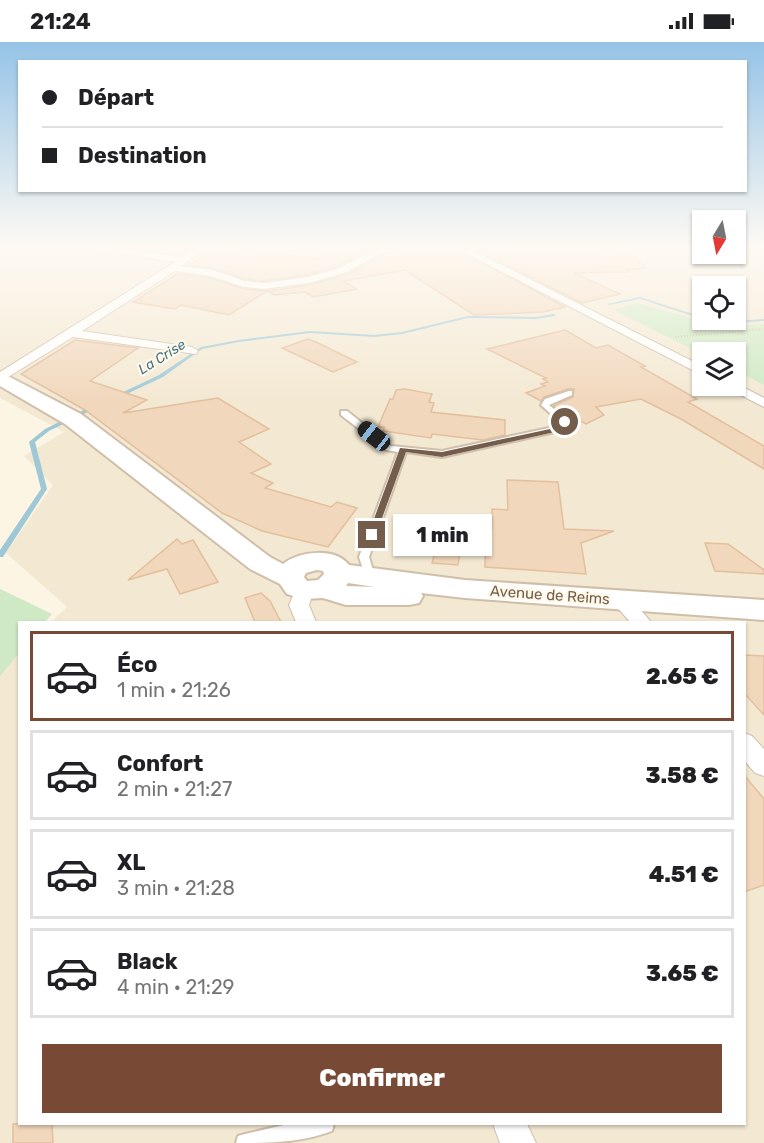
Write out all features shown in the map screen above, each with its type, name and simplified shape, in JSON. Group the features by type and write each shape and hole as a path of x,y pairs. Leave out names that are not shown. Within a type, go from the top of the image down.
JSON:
{"main road":[{"name":"Avenue de Reims","path":"0,378 69,416 260,563 311,579 370,577 465,589 764,609"},
{"path":"311,579 346,596 405,596 465,589"}],"street":[{"path":"0,378 123,299"},
{"path":"563,299 692,366"},
{"path":"70,333 192,351"},
{"path":"746,394 764,403"},
{"path":"306,621 299,605 311,579"},
{"path":"621,600 640,621"},
{"path":"746,745 764,766"},
{"path":"510,1125 518,1143"}],"lane":[{"path":"344,413 389,448 442,454 552,430 565,422 545,405 548,401 569,393"},
{"path":"370,577 364,557 403,450"},
{"path":"244,1143 321,1125"}],"path":[{"path":"647,342 764,329"}],"shaded area":[{"path":"0,299 692,299 692,330 746,330 746,299 764,299 764,1143 0,1143 0,669 18,652 18,1125 746,1125 746,621 52,621 67,607 6,553 53,485 24,456 64,432 0,398"}],"green space":[{"path":"637,303 692,319 692,330 746,330 746,325 764,324 764,385 746,376 746,342 692,342 692,349 614,310"},
{"path":"0,589 52,614 46,621 18,621 18,654 0,676"}],"building":[{"path":"137,299 254,299 229,315 181,305 175,309 133,302"},
{"path":"450,299 551,299 565,307 543,312 474,315"},
{"path":"575,299 597,299 582,303"},
{"path":"565,330 596,348 608,345 697,399 688,402 764,446 764,469 681,419 641,399 596,407 604,415 586,424 553,406 573,397 574,389 544,397 541,401 526,393 545,386 541,384 548,382 543,379 546,378 487,349"},
{"path":"308,339 357,362 333,372 282,348"},
{"path":"75,340 138,348 90,381 147,400 123,413 218,398 269,429 239,442 271,464 251,473 273,483 265,488 331,507 337,502 357,508 328,547 262,531 222,513 85,410 21,374"},
{"path":"405,389 432,394 429,402 434,403 431,412 505,420 505,435 483,440 432,434 431,438 383,431 384,427 378,427 390,399 393,399 396,390"},
{"path":"507,480 558,482 564,529 614,531 581,543 586,574 485,567 486,529 492,529 492,509 508,510"},
{"path":"442,526 464,527 458,565 432,563"},
{"path":"177,539 182,544 193,540 218,582 180,594 167,569 128,580"},
{"path":"705,543 728,544 764,570 764,574 715,571"},
{"path":"261,593 270,601 280,621 255,621 245,598"},
{"path":"746,655 764,656 764,715 746,695"},
{"path":"746,777 764,799 764,885 746,891"},
{"path":"13,1124 52,1125 53,1143 13,1143"}],"waterway":[{"name":"La Crise","path":"609,304 633,299"},
{"name":"La Crise","path":"644,299 692,315"},
{"name":"La Crise","path":"116,397 161,376 201,348 310,332 374,336 402,333 468,317 536,318 553,315"},
{"name":"La Crise","path":"746,321 764,320"},
{"name":"La Crise","path":"0,555 44,489 32,442 47,430 94,407"}],"route":[{"path":"372,535 403,450 442,454 552,430 562,426 565,422"}]}
